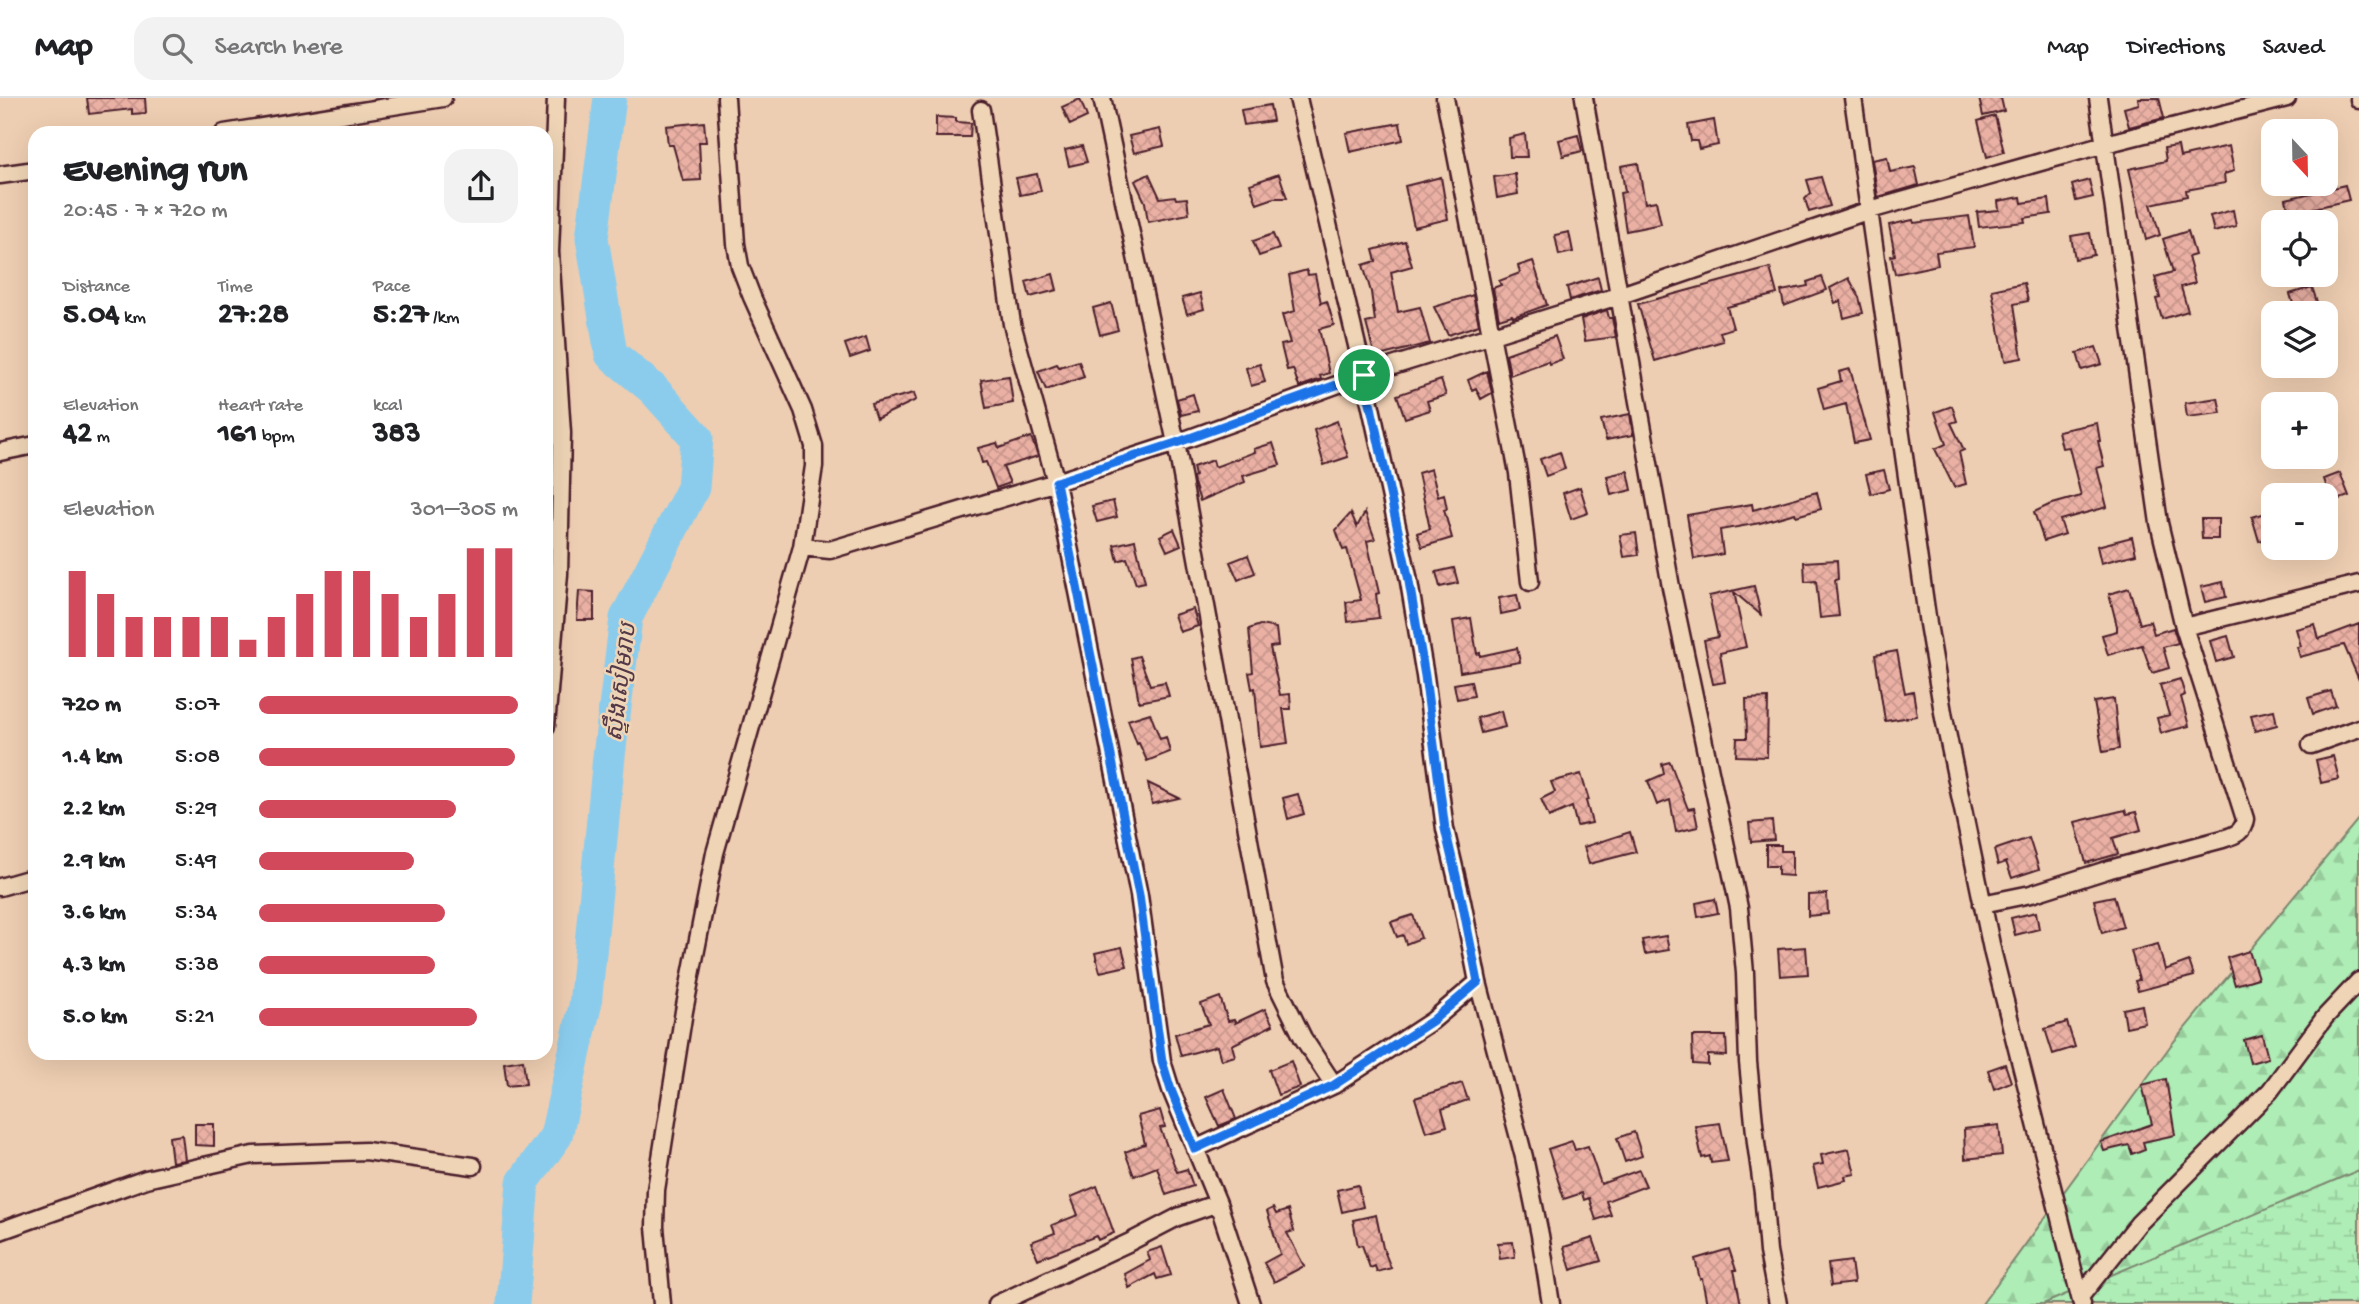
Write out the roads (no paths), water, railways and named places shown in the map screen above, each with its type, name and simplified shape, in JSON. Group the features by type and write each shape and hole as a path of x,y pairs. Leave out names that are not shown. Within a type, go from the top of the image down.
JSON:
{"street":[{"path":"268,126 443,98"},
{"path":"553,175 556,98"},
{"path":"662,1304 655,1227 656,1190 684,1012 715,853 802,547 812,487 814,446 803,410 740,265 736,244 726,98"},
{"path":"1102,98 1176,443 1275,981 1303,1038 1334,1085"},
{"path":"1298,98 1364,375 1408,576 1425,676 1445,829 1478,982 1524,1157 1541,1235 1551,1304"},
{"path":"1445,98 1518,473 1530,582"},
{"path":"1584,98 1671,587 1739,908 1754,1130 1778,1304"},
{"path":"1853,98 1928,624 1982,904 2081,1301"},
{"path":"1982,904 2031,894 2110,869 2197,847 2239,833 2245,826 2184,626 2160,523 2098,98"},
{"path":"802,547 830,550 1056,482 1176,443 1364,375 1618,296 1870,210 2287,98"},
{"path":"981,110 1012,324 1056,482 1139,895 1162,1061 1171,1090 1218,1203 1251,1304"},
{"path":"0,175 28,171"},
{"path":"553,371 562,433 559,574 553,644"},
{"path":"0,452 28,446"},
{"path":"2184,626 2359,584"},
{"path":"2311,745 2359,728"},
{"path":"0,887 28,879"},
{"path":"2081,1301 2138,1224 2270,1091 2325,1017 2359,981"},
{"path":"1195,1149 1334,1085 1432,1021 1478,982"},
{"path":"0,1231 146,1180 253,1155 366,1151 473,1166"},
{"path":"997,1304 1178,1217 1218,1203"}],"waterway":[{"name":"ស្ទឹងសៀមរាប","path":"513,1304 523,1182 556,1136 585,1006 609,756 626,618 693,488 697,438 653,389 611,354 592,238 610,98"}]}
